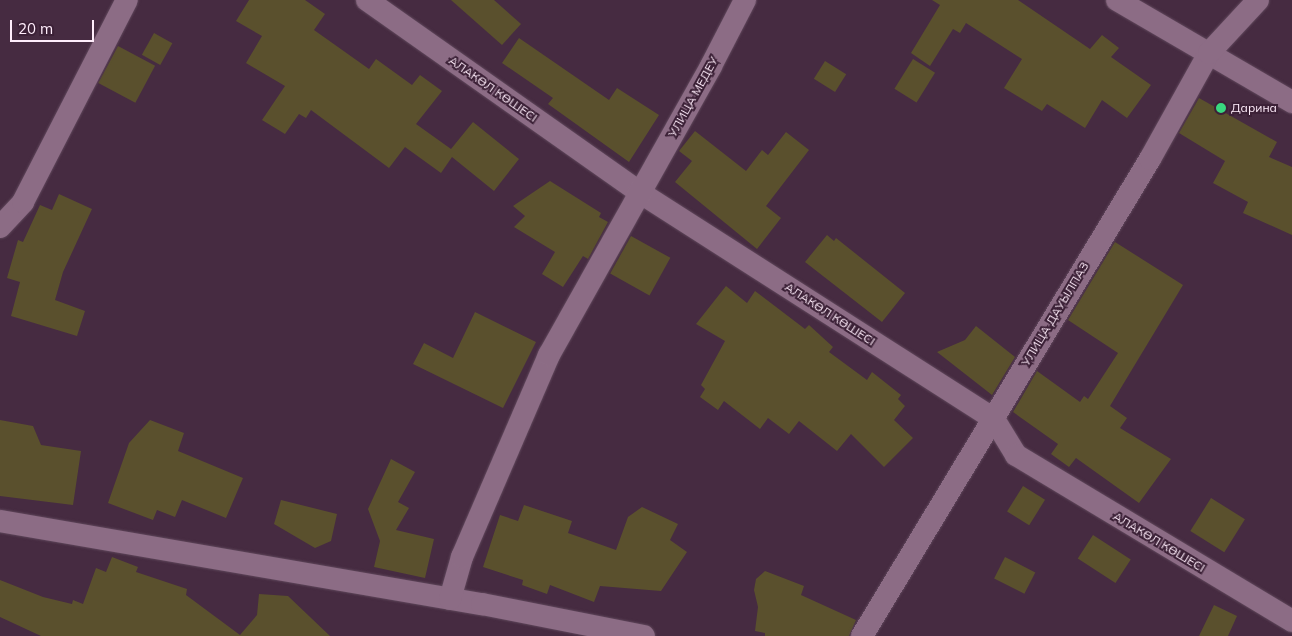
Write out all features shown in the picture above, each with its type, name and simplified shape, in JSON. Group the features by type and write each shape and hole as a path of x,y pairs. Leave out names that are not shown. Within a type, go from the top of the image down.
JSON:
{"street":[{"path":"0,227 23,202 127,0"},
{"name":"АЛАКӨЛ КӨШЕСІ","path":"367,0 639,192 994,419 1016,456 1292,621"},
{"name":"УЛИЦА МЕДЕУ","path":"450,599 462,556 549,356 711,66 745,0"},
{"path":"1117,0 1292,102"},
{"name":"УЛИЦА ДАУЫЛПАЗ","path":"862,636 1150,159 1209,53 1251,11 1258,0"},
{"path":"0,520 450,599 644,636"}],"building":[{"path":"249,0 305,0 325,14 314,30 369,69 376,59 412,85 420,75 442,91 416,124 451,149 473,122 519,159 494,191 452,157 441,173 405,147 389,168 311,110 306,118 299,114 285,134 262,120 285,86 246,63 262,36 236,21"},
{"path":"451,0 494,0 521,24 502,45"},
{"path":"932,0 1018,0 1090,49 1102,35 1119,48 1111,57 1151,85 1127,118 1102,100 1085,128 1047,104 1042,111 1004,88 1022,59 966,23 960,33 953,29 930,66 911,53 940,5"},
{"path":"154,33 172,43 160,65 142,55"},
{"path":"519,38 609,100 617,88 659,115 629,162 548,104 553,98 502,63"},
{"path":"118,46 155,66 135,103 98,83"},
{"path":"913,59 935,73 917,102 894,89"},
{"path":"825,61 846,74 835,92 814,79"},
{"path":"1199,98 1277,142 1269,157 1292,167 1292,235 1243,213 1248,202 1213,183 1225,161 1179,133"},
{"path":"695,131 746,171 762,150 768,155 786,132 809,150 766,206 781,218 757,249 675,182 692,161 679,151"},
{"path":"550,181 601,213 599,217 608,222 588,259 583,256 563,287 542,274 555,252 514,227 525,216 513,206"},
{"path":"59,194 92,209 63,272 55,300 85,311 77,336 11,316 20,282 7,278 18,240 23,242 40,205 52,210"},
{"path":"827,235 834,241 836,238 905,293 882,322 805,262"},
{"path":"631,236 670,258 650,295 610,274"},
{"path":"1115,242 1183,285 1110,406 1127,418 1120,428 1171,459 1139,503 1076,458 1069,467 1051,454 1058,444 1013,412 1037,371 1080,402 1084,396 1088,399 1118,353 1068,320"},
{"path":"726,286 747,303 755,291 805,329 809,325 833,347 829,352 867,380 872,372 901,395 898,399 905,406 894,420 913,438 884,467 851,434 837,451 799,421 789,434 768,418 760,429 724,401 718,410 700,397 705,389 701,385 725,341 696,324"},
{"path":"475,312 536,342 503,408 413,364 424,343 453,358"},
{"path":"976,326 1015,357 992,395 937,352 965,340"},
{"path":"0,420 33,426 41,445 81,451 73,505 0,496"},
{"path":"150,420 184,433 178,451 243,478 226,518 182,500 175,517 157,510 153,520 108,503 129,443"},
{"path":"391,459 415,472 398,502 409,508 396,530 434,539 425,578 374,567 380,541 368,509"},
{"path":"1023,486 1045,500 1029,525 1007,511"},
{"path":"1211,498 1245,519 1224,552 1190,531"},
{"path":"281,500 337,514 331,541 315,548 274,524"},
{"path":"524,505 572,521 568,533 616,550 628,517 642,507 678,524 670,540 687,552 661,591 600,586 594,602 550,585 547,594 522,585 523,580 483,567 500,515 518,521"},
{"path":"1093,535 1131,560 1115,583 1078,558"},
{"path":"112,557 138,567 136,572 187,589 186,595 240,635 257,615 259,594 288,596 330,636 41,636 0,617 0,580 43,597 72,604 73,600 83,604 96,568 106,572"},
{"path":"1005,557 1035,572 1024,594 994,578"},
{"path":"765,571 804,586 801,595 856,620 849,636 765,636 765,633 755,631 758,607 754,590 756,579"},
{"path":"1214,605 1237,616 1228,636 1199,636"}],"place":[{"name":"Дарина","path":"1221,108"}]}
